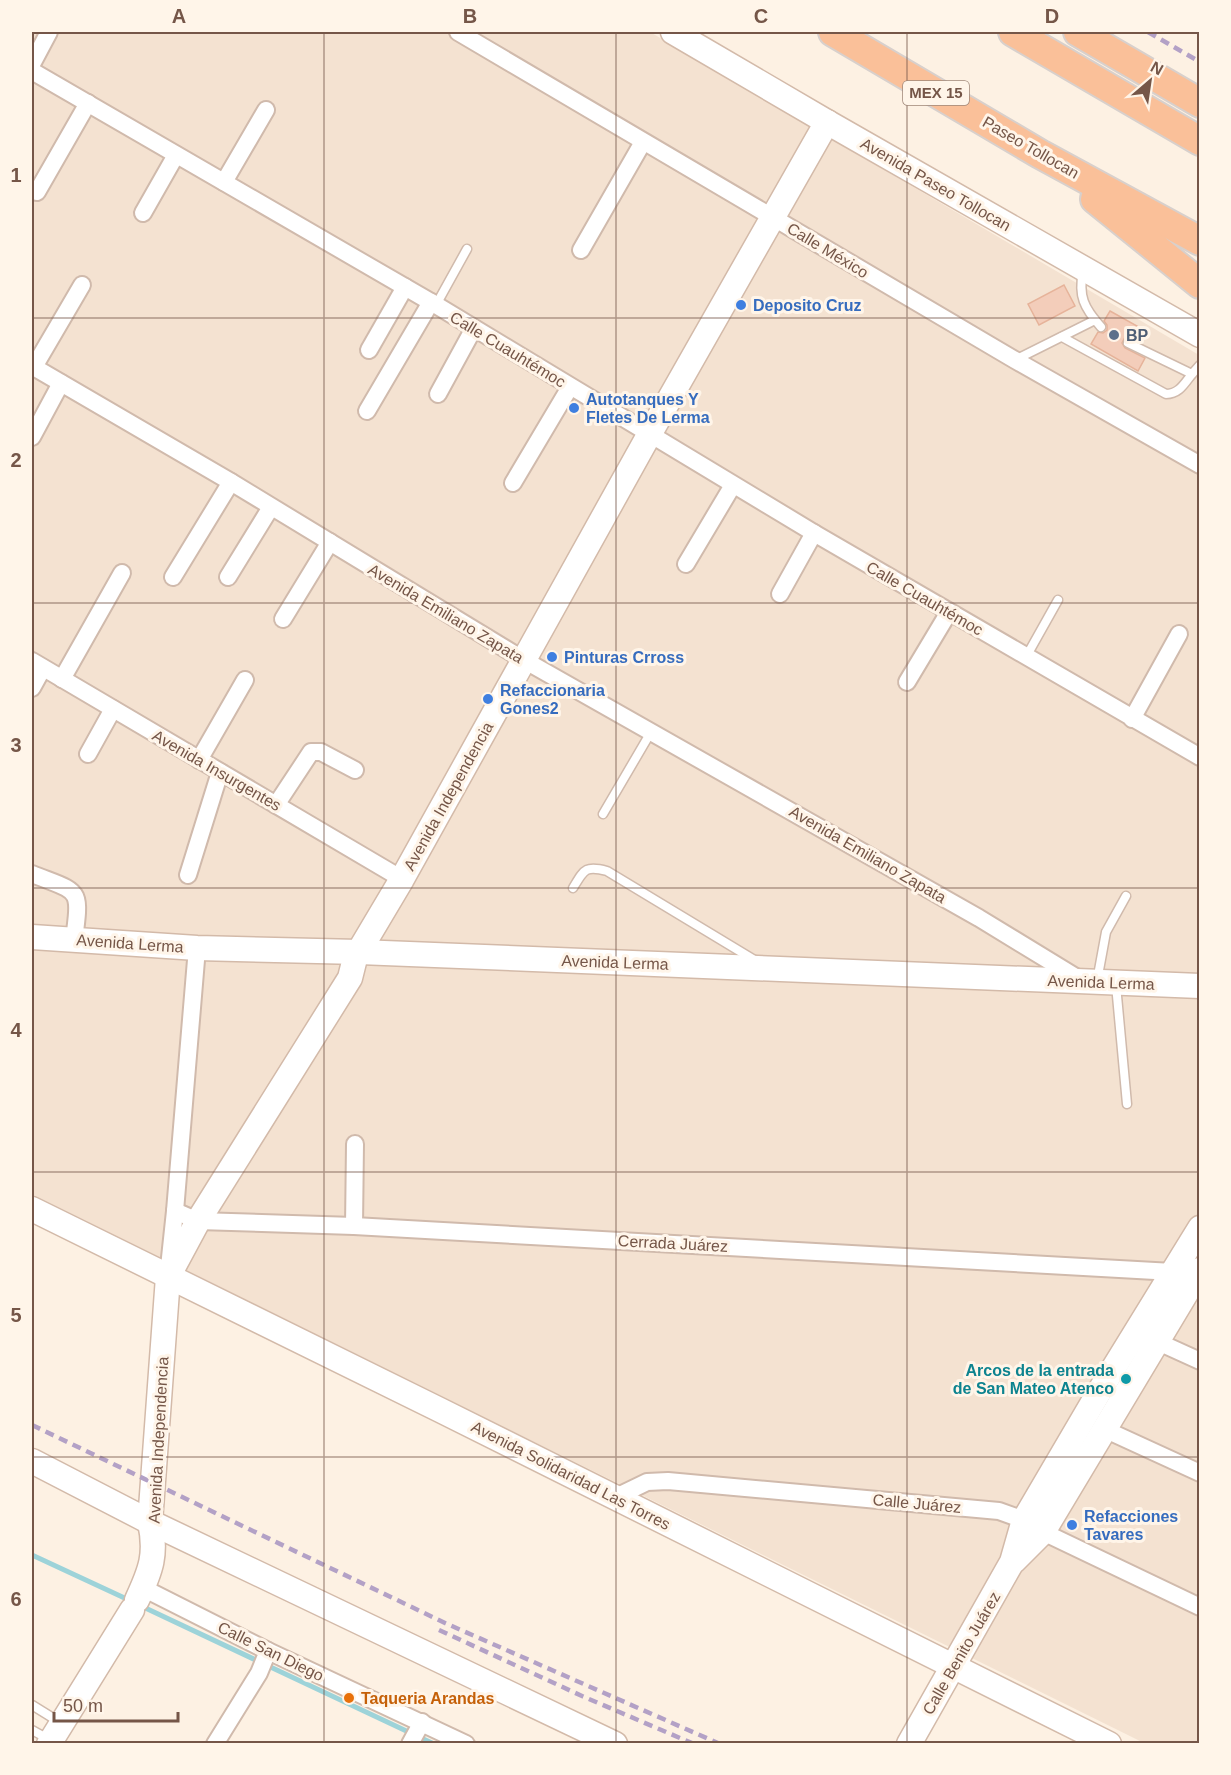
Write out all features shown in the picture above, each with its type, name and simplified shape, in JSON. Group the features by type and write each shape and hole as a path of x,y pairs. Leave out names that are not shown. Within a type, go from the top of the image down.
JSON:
{"highway":[{"name":"Paseo Tollocan","path":"833,32 1040,154 1200,241"},
{"path":"1013,32 1200,141"},
{"path":"1078,32 1200,103"},
{"path":"1040,154 1200,284"}],"main road":[{"name":"Avenida Paseo Tollocan","path":"673,32 1200,335"},
{"name":"Avenida Independencia","path":"48,1734 137,1599 153,1558 154,1543 150,1522 168,1277 198,1221 355,963 649,435 827,122"},
{"name":"Avenida Lerma","path":"32,937 74,940 196,957 355,963 768,968 1200,986"},
{"name":"Avenida Solidaridad Las Torres","path":"32,1209 1109,1743"},
{"name":"Calle Benito Juárez","path":"1034,1526 1102,1387 1200,1228"},
{"name":"Calle Benito Juárez","path":"909,1743 1034,1526 1104,1429 1200,1269"},
{"path":"32,1461 150,1522 615,1743"}],"street":[{"path":"32,64 49,32"},
{"name":"Calle México","path":"458,32 1015,360 1200,465"},
{"name":"Calle Cuauhtémoc","path":"32,71 434,304 733,485 1200,758"},
{"path":"37,192 88,104"},
{"path":"224,182 266,110"},
{"path":"580,250 643,142"},
{"path":"143,213 176,155"},
{"path":"33,366 82,285"},
{"path":"369,350 405,287"},
{"path":"367,411 434,304"},
{"path":"438,394 474,328"},
{"name":"Avenida Emiliano Zapata","path":"33,366 231,482 524,660 979,918 1098,982"},
{"path":"32,437 61,383"},
{"path":"513,483 570,387"},
{"path":"173,577 231,482"},
{"path":"686,564 733,485"},
{"path":"228,576 271,507"},
{"path":"780,594 814,533"},
{"path":"283,619 330,542"},
{"path":"62,679 122,573"},
{"path":"907,682 949,612"},
{"path":"1132,719 1179,634"},
{"path":"32,688 37,664"},
{"name":"Avenida Insurgentes","path":"37,664 402,879"},
{"path":"199,759 245,680"},
{"path":"88,754 113,709"},
{"path":"276,805 308,754 314,750 355,770"},
{"path":"188,876 220,772"},
{"path":"32,874 69,888 75,895 79,904 74,940"},
{"name":"Avenida Independencia","path":"168,1277 196,957"},
{"path":"354,1226 356,1144"},
{"name":"Cerrada Juárez","path":"175,1211 198,1221 354,1226 1173,1272"},
{"path":"1156,1341 1200,1361"},
{"path":"1104,1429 1200,1473"},
{"name":"Calle Juárez","path":"616,1497 647,1482 668,1480 999,1511 1200,1607"},
{"name":"Calle San Diego","path":"137,1599 416,1734 464,1743"},
{"path":"215,1743 264,1661"}],"lane":[{"path":"434,304 467,249"},
{"path":"1015,360 1062,337 1098,323 1089,313 1080,292 1083,268"},
{"path":"1062,337 1166,394 1178,391 1200,365"},
{"path":"1128,343 1192,374"},
{"path":"1026,657 1058,600"},
{"path":"603,814 651,732"},
{"path":"573,888 584,870 593,867 607,870 768,968"},
{"path":"1126,896 1106,932 1098,982 1127,1104"},
{"path":"32,1705 48,1734"}],"shaded area":[{"path":"32,32 650,32 1199,355 1199,1743 1144,1743 32,1194"}],"building":[{"path":"1064,285 1075,306 1039,325 1028,304"},
{"name":"BP","path":"1110,311 1137,326 1131,337 1125,337 1122,343 1125,348 1145,358 1138,371 1091,344 1098,332 1103,333 1107,330 1104,321"}],"waterway":[{"path":"32,1555 131,1601"},
{"path":"139,1605 434,1744"}],"railway":[{"path":"1148,32 1200,62"},
{"path":"32,1425 445,1623 720,1744"},
{"path":"439,1630 582,1696 694,1744"}],"place":[{"name":"Deposito Cruz","path":"741,305"},
{"name":"BP","path":"1114,335"},
{"name":"Autotanques Y Fletes De Lerma","path":"574,408"},
{"name":"Pinturas Crross","path":"552,657"},
{"name":"Refaccionaria Gones2","path":"488,699"},
{"name":"Arcos de la entrada de San Mateo Atenco","path":"1126,1379"},
{"name":"Refacciones Tavares","path":"1072,1525"},
{"name":"Taqueria Arandas","path":"349,1698"}]}
